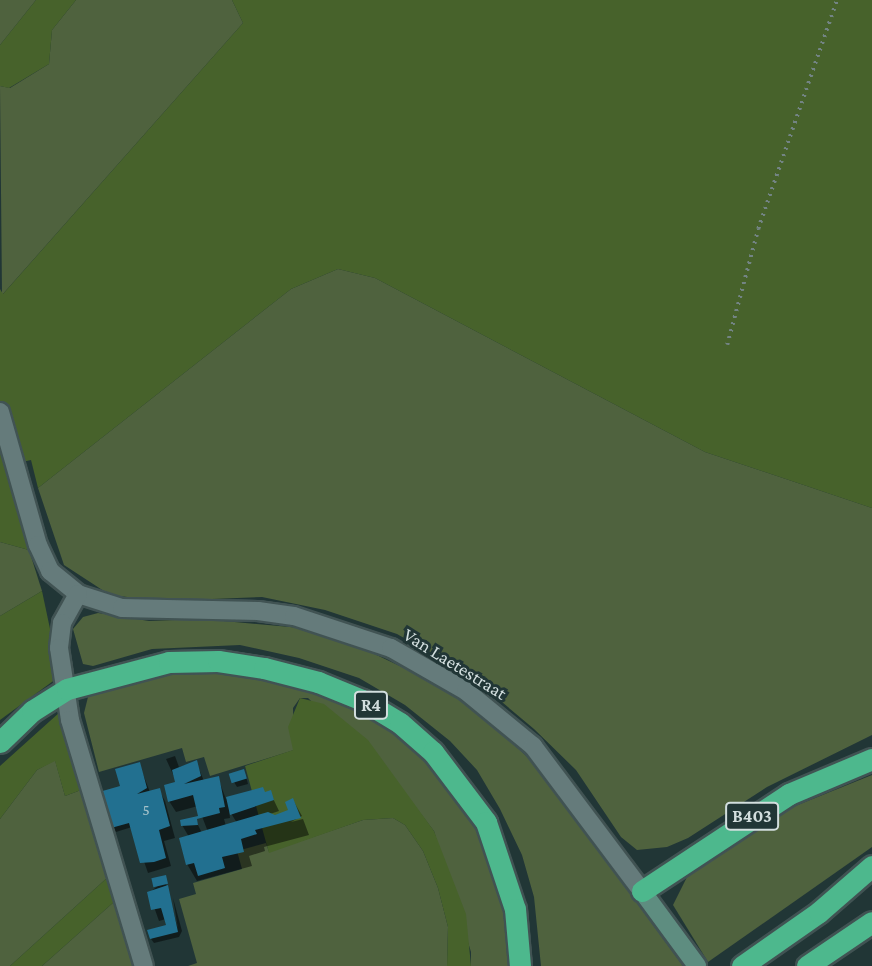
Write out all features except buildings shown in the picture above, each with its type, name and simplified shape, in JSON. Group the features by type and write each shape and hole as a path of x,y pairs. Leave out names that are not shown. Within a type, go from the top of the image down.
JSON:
{"highway":[{"name":"R4","path":"0,742 32,710 67,690 169,662 218,661 318,682 381,712 433,752 486,822 515,909 520,966"},
{"name":"B403","path":"642,891 789,794 872,760"},
{"path":"748,962 819,912 872,866"},
{"path":"819,912 872,884"},
{"path":"807,966 872,922"},
{"path":"821,966 850,936"}],"main road":[{"name":"Van Laetestraat","path":"642,891 697,966"}],"street":[{"name":"Van Laetestraat","path":"0,412 38,545 50,571 78,594 122,608 258,611 294,616 391,648 466,691 533,746 642,891"},
{"path":"78,594 62,623 59,648 82,770 144,966"}],"path":[{"path":"727,345 758,229 837,0"}],"green space":[{"path":"0,0 36,0 0,45"},
{"path":"36,0 76,0 52,30 49,64 9,88 0,86 0,45"},
{"path":"76,0 232,0 243,23 2,295 0,86 10,88 49,64 52,30"},
{"path":"232,0 872,0 872,508 705,452 375,278 338,269 291,289 38,488 31,460 9,465 29,550 0,542 0,289 3,294 243,23"},
{"path":"338,269 375,278 705,452 872,508 872,735 767,787 688,838 667,847 637,850 621,837 576,770 534,729 471,676 397,634 325,610 262,597 162,601 110,595 64,565 38,488 291,289"},
{"path":"0,542 29,550 42,591 0,616"},
{"path":"42,591 60,676 0,720 0,616"},
{"path":"98,613 149,621 202,619 301,628 364,649 429,680 480,713 537,766 683,966 541,966 534,897 522,855 500,809 477,770 450,741 405,705 359,678 299,658 240,645 152,649 93,666 83,664 73,629 83,617"},
{"path":"198,671 279,681 345,703 392,729 424,756 478,829 507,906 512,966 471,966 471,952 434,831 401,788 308,698 300,698 293,708 294,750 210,776 204,757 186,762 182,748 99,772 84,713 88,697 157,674"},
{"path":"300,698 324,704 368,740 434,831 466,914 471,966 447,966 448,927 438,888 423,851 405,825 393,818 363,820 269,853 245,766 293,750 288,727"},
{"path":"60,712 81,790 65,796 55,761 37,770 0,819 0,766"},
{"path":"55,760 65,796 81,790 108,877 10,966 0,966 0,819 37,770"},
{"path":"872,775 872,847 708,962 673,905 689,873 768,817"},
{"path":"393,818 405,825 423,851 438,888 448,927 447,966 188,966 197,963 179,899 196,894 193,883 242,869 237,851 266,843 269,852 363,820"},
{"path":"108,877 115,901 42,966 10,966"},
{"path":"115,901 135,966 42,966"}]}
